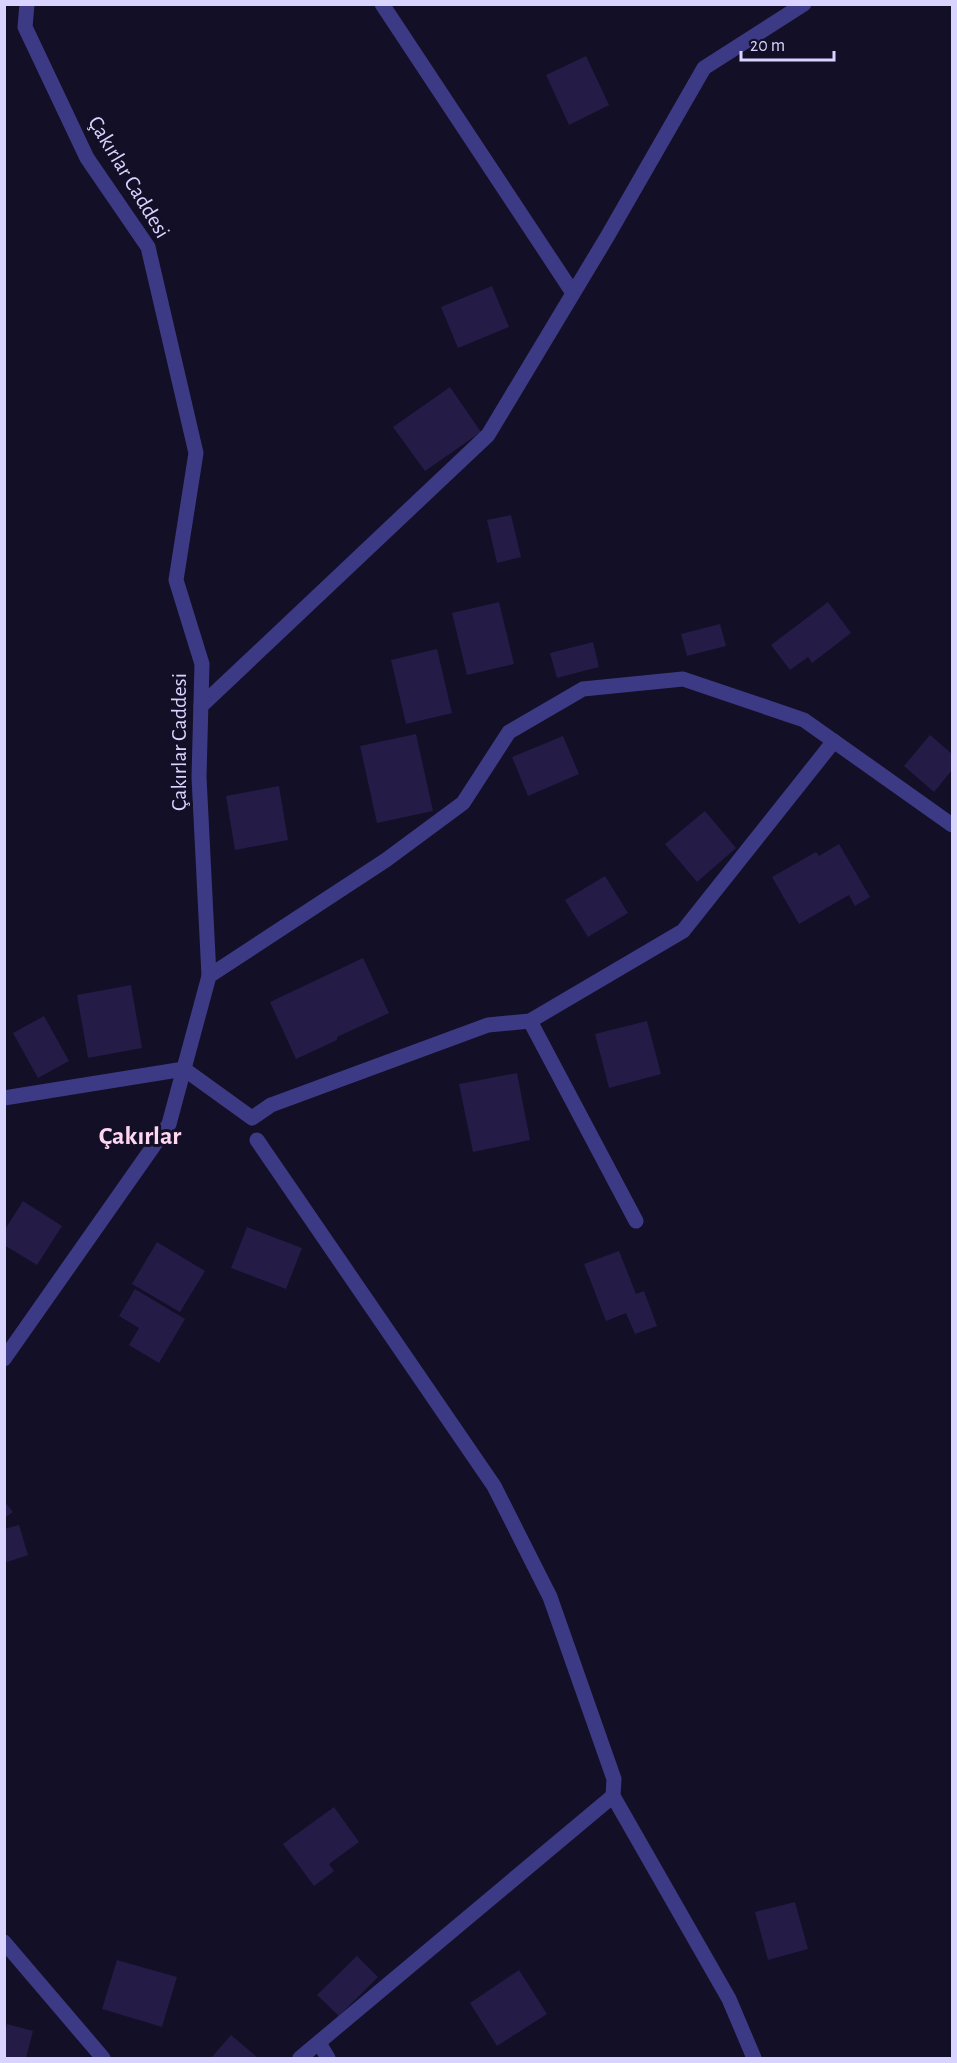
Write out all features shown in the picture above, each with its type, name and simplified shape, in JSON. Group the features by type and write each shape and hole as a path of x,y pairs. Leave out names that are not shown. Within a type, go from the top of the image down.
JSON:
{"street":[{"name":"Çakırlar Caddesi","path":"4,1359 169,1124 209,976 199,777 202,664 176,580 196,453 148,247 87,158 25,27 27,4"},
{"path":"382,4 573,293"},
{"path":"201,706 488,435 704,68 804,4"},
{"path":"209,976 386,860 463,803 509,732 583,689 683,679 804,720 952,825"},
{"path":"4,1098 184,1069 252,1118 271,1105 488,1025 530,1021 683,931 834,741"},
{"path":"530,1021 636,1221"},
{"path":"257,1140 494,1486 550,1597 614,1779 613,1796 729,1999 754,2058"},
{"path":"300,2058 613,1796"},
{"path":"4,1942 103,2058"},
{"path":"319,2043 328,2058"}],"building":[{"path":"586,56 609,105 569,125 546,75"},
{"path":"492,286 509,327 458,348 441,307"},
{"path":"450,387 481,432 425,471 393,427"},
{"path":"511,515 521,557 497,563 487,520"},
{"path":"499,602 514,664 467,675 452,613"},
{"path":"828,602 851,633 812,663 808,657 790,670 771,645"},
{"path":"720,624 726,646 687,656 681,634"},
{"path":"593,642 599,667 557,678 550,653"},
{"path":"437,649 452,713 406,724 391,660"},
{"path":"416,734 433,811 377,823 360,746"},
{"path":"930,735 952,754 952,770 934,792 904,766"},
{"path":"563,736 579,774 528,796 512,757"},
{"path":"279,786 288,840 235,850 226,796"},
{"path":"705,811 736,848 697,882 665,844"},
{"path":"839,844 870,897 855,906 849,895 799,924 772,877 816,852 819,856"},
{"path":"605,876 628,913 588,937 565,900"},
{"path":"363,958 389,1013 296,1059 270,1002"},
{"path":"131,985 142,1048 88,1058 77,995"},
{"path":"44,1016 69,1061 38,1078 13,1033"},
{"path":"647,1021 661,1074 609,1088 595,1034"},
{"path":"517,1073 530,1140 473,1152 459,1084"},
{"path":"23,1201 62,1226 37,1265 4,1245 4,1231"},
{"path":"247,1227 302,1248 286,1289 231,1268"},
{"path":"157,1242 205,1271 180,1312 132,1284"},
{"path":"619,1251 636,1294 644,1291 657,1326 635,1334 626,1313 606,1321 584,1264"},
{"path":"135,1289 185,1319 159,1363 129,1345 139,1328 119,1316"},
{"path":"4,1501 13,1512 4,1518"},
{"path":"19,1525 28,1555 4,1563 4,1529"},
{"path":"334,1807 359,1842 329,1864 334,1871 314,1886 283,1844"},
{"path":"795,1902 808,1949 768,1960 755,1912"},
{"path":"357,1956 378,1977 339,2016 317,1995"},
{"path":"117,1960 177,1977 162,2027 102,2009"},
{"path":"519,1970 547,2014 497,2046 470,2003"},
{"path":"7,2024 33,2031 26,2058 4,2058 4,2035"},
{"path":"231,2035 258,2058 211,2058"}],"district":[{"name":"Çakırlar","path":"140,1136"}]}
